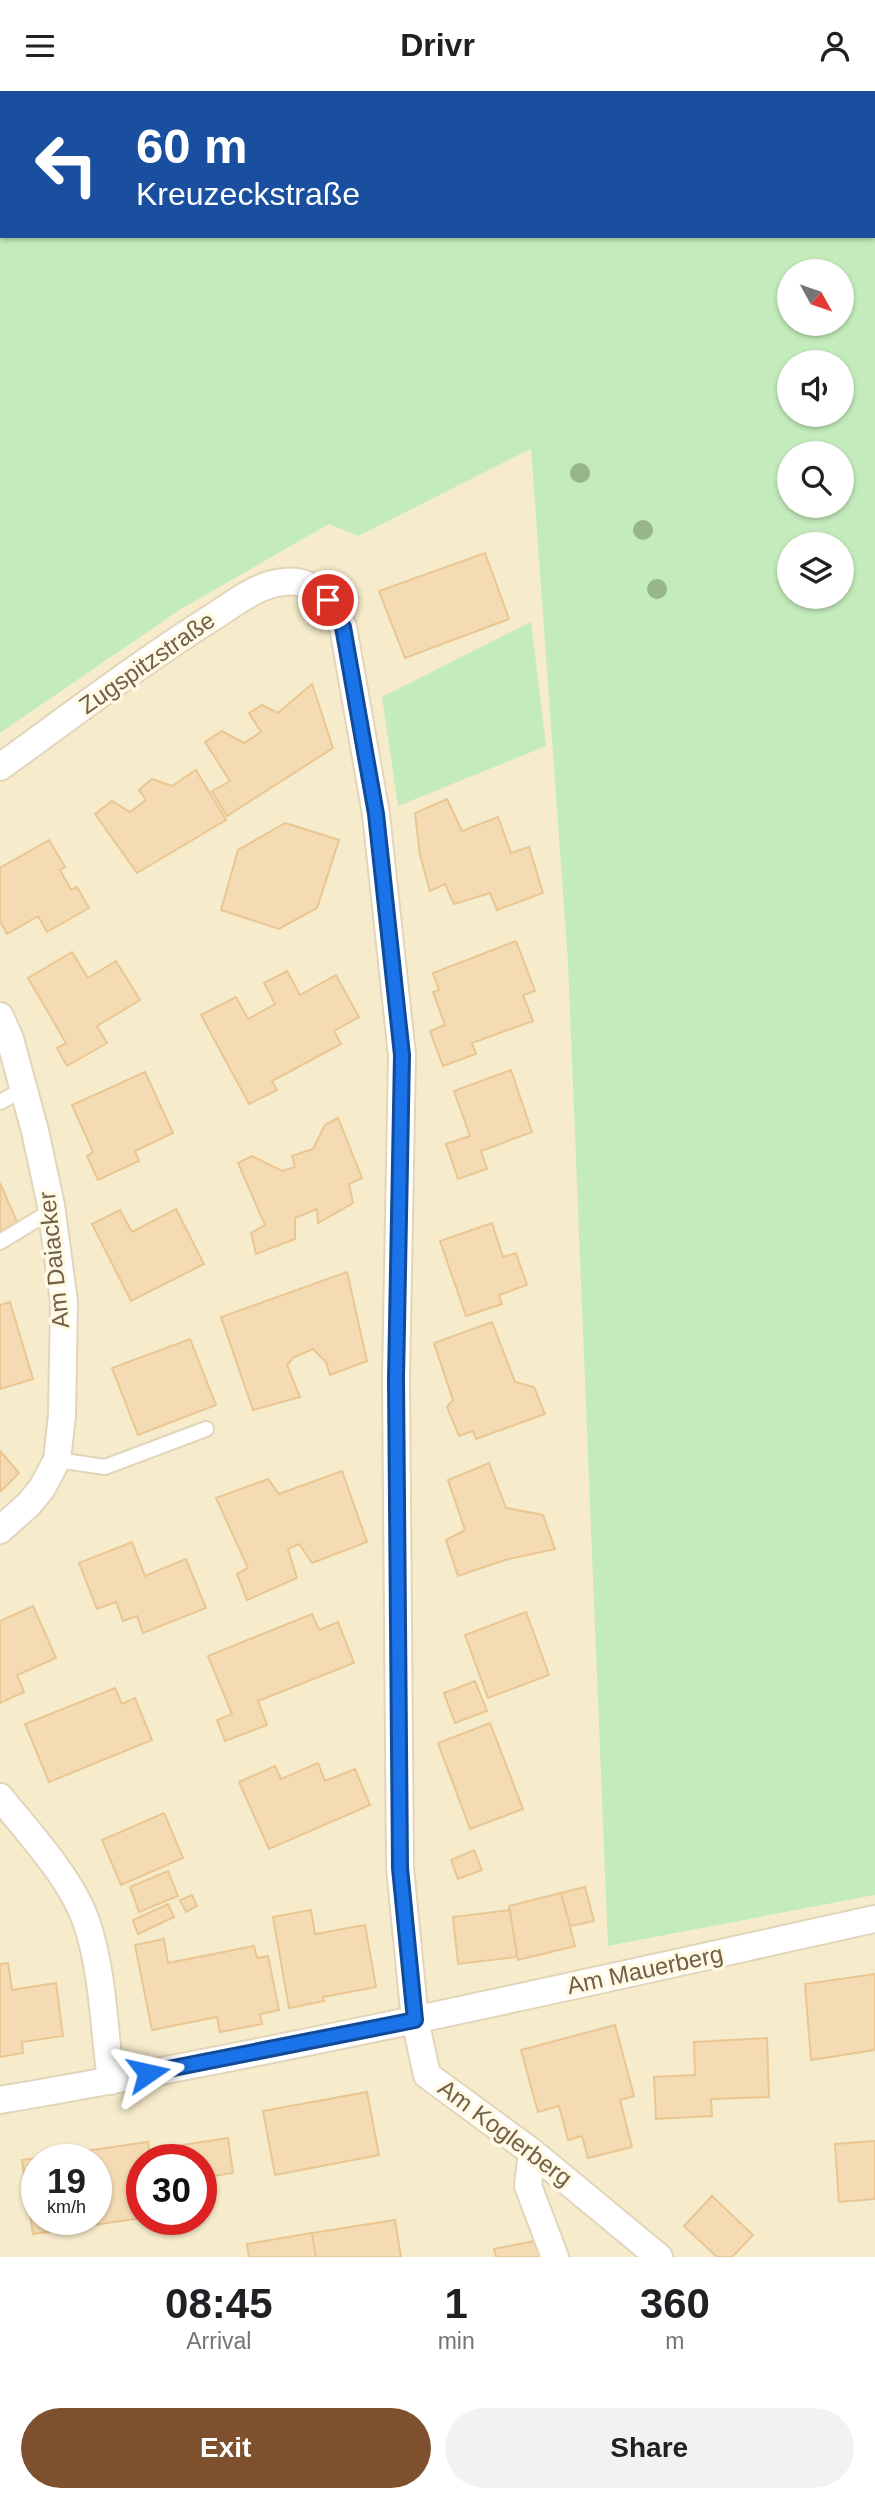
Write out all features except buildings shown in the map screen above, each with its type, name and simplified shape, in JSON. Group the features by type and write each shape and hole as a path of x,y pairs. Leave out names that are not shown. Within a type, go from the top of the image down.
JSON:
{"street":[{"name":"Zugspitzstraße","path":"0,767 180,638 256,590 284,582 304,583"},
{"name":"Am Koglerberg","path":"304,583 328,600 343,627 376,814 402,1055 396,1379 400,1868 415,2020 428,2075 532,2152 659,2257"},
{"name":"Am Daiacker","path":"0,1016 10,1039 35,1131 51,1211 64,1302 62,1415 57,1460 42,1488 29,1504 0,1529"},
{"path":"0,1797 58,1870 86,1920 99,1977 111,2081"},
{"name":"Am Mauerberg","path":"415,2020 875,1919"},
{"path":"0,2099 111,2081 415,2020"},
{"path":"532,2152 528,2186 555,2257"}],"lane":[{"path":"0,1102 24,1089"},
{"path":"0,1242 51,1211"},
{"path":"57,1460 105,1467 206,1429"}],"shaded area":[{"path":"531,449 568,964 609,1946 875,1895 875,2257 0,2257 0,733 181,609 329,524 358,536"}],"green space":[{"path":"0,238 875,238 875,1895 608,1946 568,964 531,449 358,536 329,524 181,609 0,733"},
{"path":"531,622 546,746 398,806 382,697"}],"route":[{"path":"148,2073 415,2020 400,1868 396,1379 402,1055 376,814 343,627 328,600"}]}
